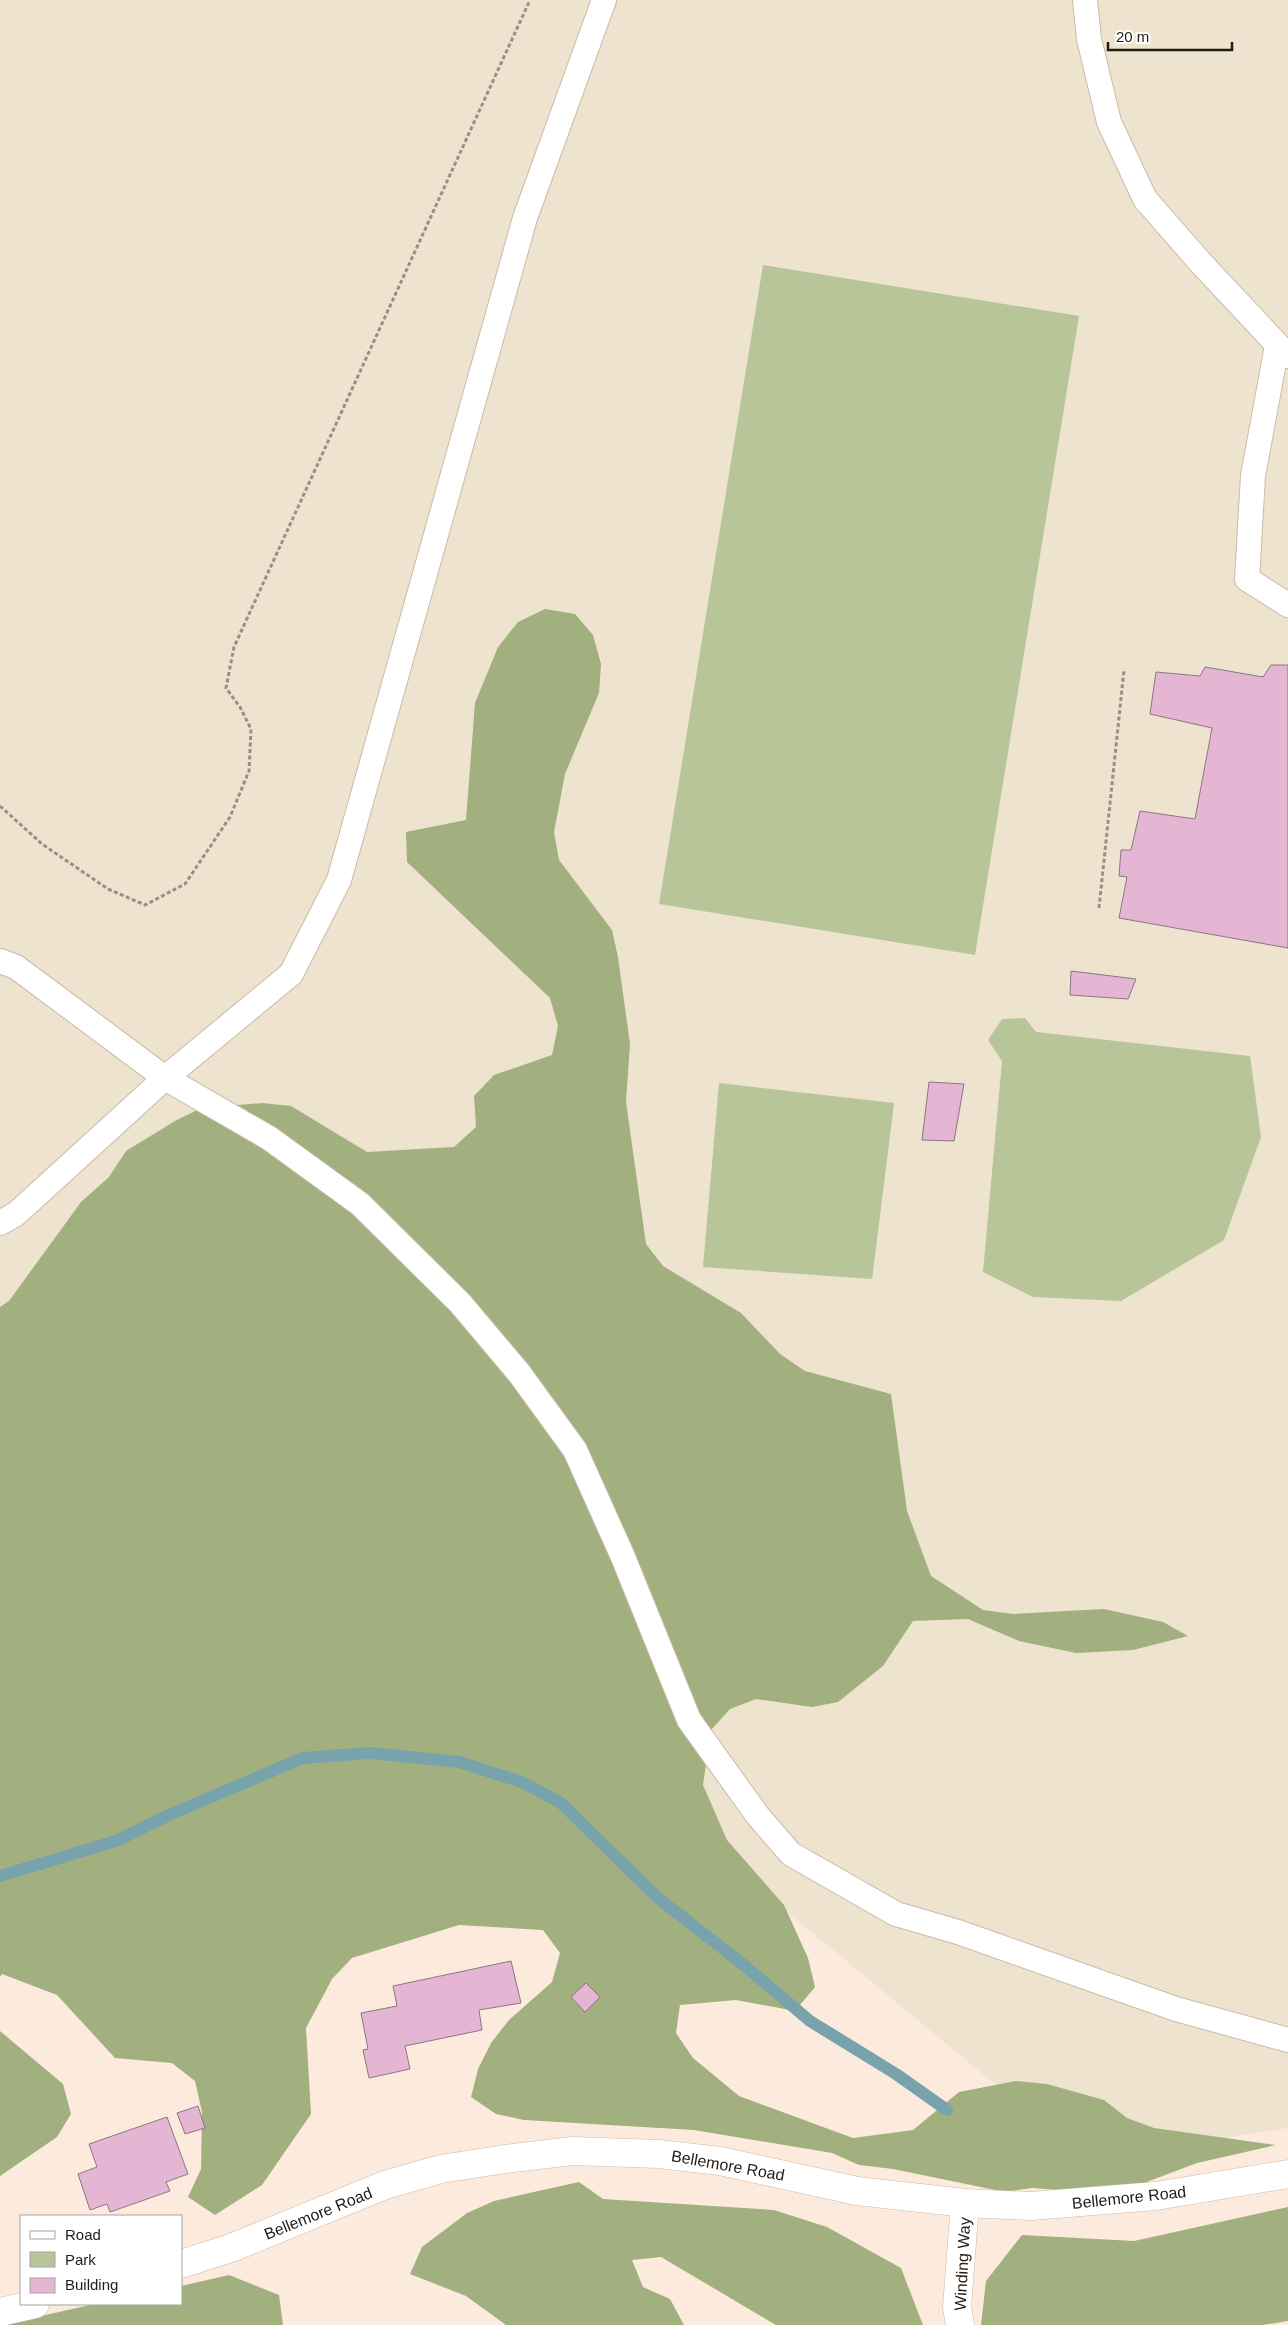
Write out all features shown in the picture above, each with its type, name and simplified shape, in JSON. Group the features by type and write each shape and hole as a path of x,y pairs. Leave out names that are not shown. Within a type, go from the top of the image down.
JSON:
{"street":[{"name":"Bellemore Road","path":"182,2264 231,2248 385,2185 441,2169 504,2158 572,2151 659,2154 720,2161 857,2191 965,2203 1031,2206 1156,2196 1288,2174"},
{"name":"Winding Way","path":"960,2325 957,2307 965,2203"},
{"path":"0,2312 31,2305"}],"lane":[{"path":"0,1223 16,1214 164,1078 292,974 338,880 525,218 604,0"},
{"path":"1085,0 1089,39 1109,122 1145,199 1283,351 1253,476 1247,579 1288,605"},
{"path":"0,961 16,966 164,1078 269,1138 360,1204 460,1303 519,1373 575,1450 623,1557 689,1720 758,1816 791,1854 896,1914 958,1932 1176,2009 1288,2040"}],"path":[{"path":"0,806 42,844 108,889 145,904 184,884 230,817 249,771 251,730 240,708 226,688 234,646 530,0"},
{"path":"1099,908 1124,670"}],"shaded area":[{"path":"0,0 1288,0 1288,2128 1087,2160 533,1702 0,1910"}],"green space":[{"path":"763,265 1079,316 975,955 659,904"},
{"path":"545,609 575,614 593,635 601,664 599,693 565,774 554,832 559,860 612,930 618,957 630,1044 626,1102 646,1244 663,1266 741,1313 780,1354 805,1371 891,1394 907,1511 931,1576 983,1610 1013,1614 1104,1609 1163,1622 1188,1636 1133,1650 1076,1653 1019,1641 968,1619 913,1621 883,1666 838,1702 812,1707 756,1699 730,1709 711,1730 703,1785 727,1840 784,1905 808,1958 815,1987 795,2011 736,2000 680,2005 676,2033 693,2058 739,2096 853,2138 913,2130 959,2092 1016,2081 1047,2084 1104,2100 1127,2118 1154,2128 1276,2145 1197,2163 1144,2183 1088,2192 1032,2188 1005,2192 893,2169 859,2165 832,2153 694,2130 524,2120 496,2114 471,2097 478,2069 491,2043 509,2020 552,1982 560,1953 543,1930 459,1925 352,1958 332,1979 306,2028 311,2114 262,2185 215,2215 188,2197 201,2169 202,2112 195,2081 172,2063 115,2058 57,1995 2,1974 0,1977 0,1307 9,1301 81,1202 109,1177 126,1151 175,1121 201,1108 262,1103 291,1106 367,1152 454,1147 476,1127 474,1096 494,1075 552,1055 558,1026 550,998 407,862 406,832 466,820 475,703 498,647 518,622"},
{"path":"1025,1018 1036,1032 1250,1056 1261,1137 1224,1240 1121,1301 1033,1297 983,1272 1002,1061 988,1040 1002,1019"},
{"path":"719,1083 894,1103 872,1279 703,1267"},
{"path":"0,2031 63,2084 71,2114 57,2137 0,2176"},
{"path":"579,2182 603,2199 774,2210 827,2227 901,2268 923,2325 776,2325 661,2257 632,2260 643,2287 670,2299 684,2325 506,2325 466,2296 410,2274 422,2247 467,2213 494,2201"},
{"path":"1288,2207 1288,2321 1263,2325 981,2325 986,2281 1022,2235 1134,2241"},
{"path":"229,2275 279,2295 283,2325 0,2325 90,2305 182,2305 182,2286"}],"building":[{"path":"1271,665 1288,665 1288,948 1119,918 1127,877 1119,876 1121,850 1131,850 1140,811 1195,819 1212,728 1150,714 1156,672 1200,676 1205,667 1263,677"},
{"path":"1071,971 1136,979 1128,999 1070,995"},
{"path":"929,1082 964,1084 954,1141 922,1140"},
{"path":"511,1961 521,2003 479,2010 482,2030 405,2046 410,2069 369,2078 363,2050 368,2049 361,2013 397,2006 393,1986"},
{"path":"586,1983 600,1997 585,2012 571,1997"},
{"path":"198,2106 205,2128 185,2134 177,2113"},
{"path":"167,2117 188,2174 166,2182 170,2191 110,2212 107,2204 90,2210 78,2174 97,2167 89,2144"}],"waterway":[{"path":"0,1876 116,1841 171,1814 303,1758 370,1753 459,1762 522,1782 561,1803 658,1898 745,1966 810,2021 896,2074 947,2110"}]}
